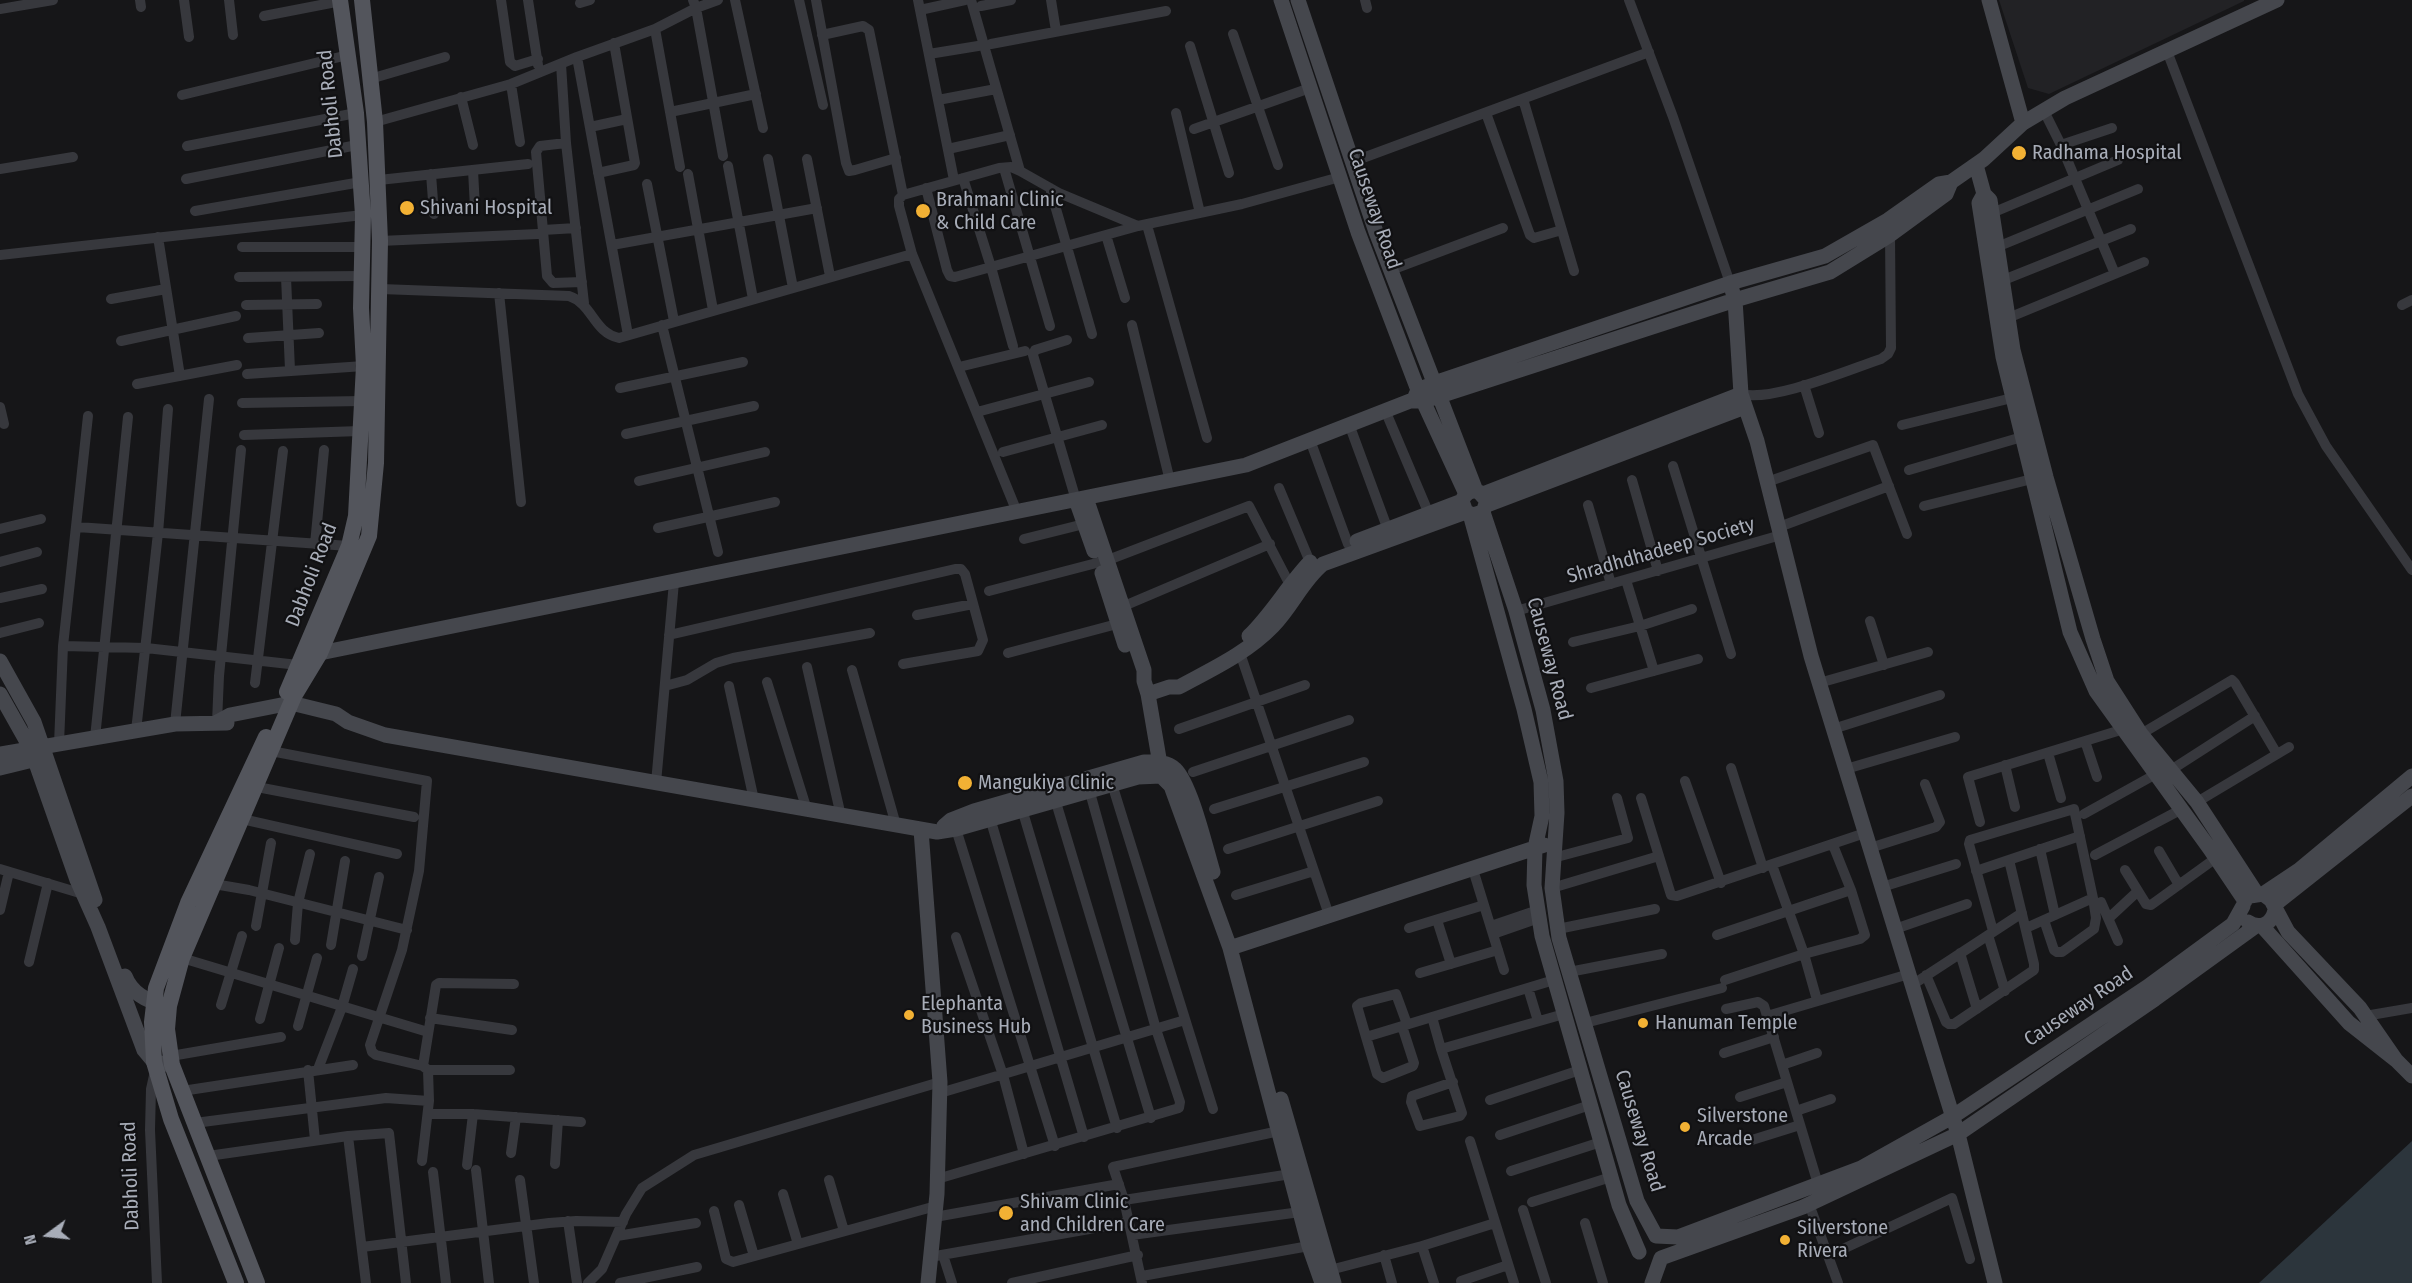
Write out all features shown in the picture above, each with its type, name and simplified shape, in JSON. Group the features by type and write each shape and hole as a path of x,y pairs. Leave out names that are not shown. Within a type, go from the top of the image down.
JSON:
{"main road":[{"name":"Dabholi Road","path":"163,1063 167,1029 161,1004 257,787 271,751 298,665 350,546 356,516 364,366 363,215 356,113 340,0"},
{"name":"Dabholi Road","path":"163,1063 161,1004 168,953 188,903 285,708 320,652 369,536 376,463 381,289 379,180 362,0"},
{"path":"163,1063 182,1091 257,1283"},
{"path":"163,1063 171,1119 236,1283"}],"street":[{"path":"0,9 53,0"},
{"path":"184,0 189,38"},
{"path":"229,0 233,34"},
{"path":"264,16 340,0"},
{"path":"501,0 510,62 515,66 537,59"},
{"path":"528,0 540,72"},
{"path":"375,122 511,84 655,29 694,4 718,0"},
{"path":"735,0 762,128"},
{"path":"799,0 823,105"},
{"path":"816,0 849,171 896,158"},
{"path":"965,0 919,5 948,149 991,267 1013,346"},
{"path":"970,0 987,45 996,89 1020,171"},
{"path":"981,6 1011,0"},
{"path":"1051,0 1056,32"},
{"name":"Causeway Road","path":"1281,0 1342,181 1419,397 1474,503 1540,783 1542,816 1535,848 1534,885 1538,914 1554,980 1619,1205 1650,1282"},
{"name":"Causeway Road","path":"1298,0 1350,156 1436,389 1474,503 1516,611 1543,710 1556,781 1557,813 1552,888 1558,929 1637,1202 1656,1236 1678,1237 1861,1168 1952,1117 2147,987 2233,924 2259,902 2271,920 2259,926 1958,1134 1809,1204 1661,1258"},
{"path":"1629,0 1673,117 1735,300 1747,399 1819,683 1958,1134 1995,1283"},
{"path":"1989,0 2023,123"},
{"path":"320,652 1246,465 1436,389 1730,284 1825,256 1879,225 1940,184 1951,182 1976,165 2023,123 2065,98 2277,0"},
{"path":"694,4 753,299"},
{"path":"929,54 1166,11"},
{"path":"822,35 863,26 869,30 903,195"},
{"path":"655,29 670,112 698,230 713,310"},
{"path":"1233,34 1278,165"},
{"path":"598,173 635,163 614,43"},
{"path":"1190,46 1229,172"},
{"path":"2167,51 2302,403 2326,446 2412,570"},
{"path":"1333,154 1350,156 1486,112 1649,52"},
{"path":"182,95 348,55"},
{"path":"370,79 445,57"},
{"path":"577,57 628,335"},
{"path":"561,64 566,143 584,303 600,328 608,335 619,338 912,254"},
{"path":"511,84 520,142"},
{"path":"1194,129 1310,88"},
{"path":"938,100 996,89"},
{"path":"670,112 756,94"},
{"path":"461,97 473,145"},
{"path":"1523,99 1574,270"},
{"path":"2044,111 2075,177 2115,274"},
{"path":"1486,112 1530,235 1534,238 1562,230"},
{"path":"187,146 356,113"},
{"path":"1176,113 1200,213"},
{"path":"590,126 627,118"},
{"path":"2061,145 2112,128"},
{"path":"948,149 1010,135"},
{"path":"566,143 537,148 540,232 549,281 553,283 582,282"},
{"path":"186,179 357,145"},
{"path":"0,169 73,158"},
{"path":"768,159 793,288"},
{"path":"807,159 830,276"},
{"path":"1992,213 2118,160"},
{"path":"379,180 528,164"},
{"path":"1976,165 1984,194 1990,200 2013,350 2046,477 2107,681 2142,734 2182,809 2216,858 2365,1016 2396,1060"},
{"path":"1017,512 912,254 899,199 903,195 926,188 1004,168 1020,171 1100,212 1143,225"},
{"path":"1004,168 1050,326"},
{"path":"473,170 475,208"},
{"path":"431,174 434,214"},
{"path":"926,188 950,276 955,277 1143,225 1359,179"},
{"path":"195,211 361,182"},
{"path":"1436,389 1830,272 1890,235 1946,194 1951,182"},
{"path":"648,184 674,321"},
{"path":"1050,188 1092,334"},
{"path":"1997,247 2138,189"},
{"path":"1984,194 1980,203 1996,324 2070,632 2096,691 2124,729 2164,772 2197,802 2259,902"},
{"path":"612,245 817,208"},
{"path":"0,255 363,215"},
{"path":"1143,225 1207,438"},
{"path":"380,241 576,228"},
{"path":"1391,270 1503,228"},
{"path":"2001,281 2132,229"},
{"path":"1106,235 1125,298"},
{"path":"1146,688 1179,687 1240,653 1276,623 1312,573 1323,564 1474,503 1747,399 1804,385 1881,359 1888,354 1891,348 1890,235"},
{"path":"158,237 180,376"},
{"path":"242,247 362,247"},
{"path":"2008,318 2144,262"},
{"path":"239,277 362,276"},
{"path":"286,277 290,370"},
{"path":"111,299 166,289"},
{"path":"381,289 569,296 584,303"},
{"path":"500,293 521,502"},
{"path":"246,305 317,304"},
{"path":"121,341 237,316"},
{"path":"662,325 718,552"},
{"path":"1132,325 1170,481"},
{"path":"248,338 319,333"},
{"path":"1067,340 1033,352 1057,437 1104,562 1117,624 1135,674 1146,688"},
{"path":"959,367 1025,351"},
{"path":"620,388 743,362"},
{"path":"137,384 237,365"},
{"path":"247,374 364,366"},
{"path":"976,412 1089,382"},
{"path":"1804,385 1819,433"},
{"path":"1902,425 2012,398"},
{"path":"175,724 209,399"},
{"path":"242,403 362,401"},
{"path":"626,434 753,406"},
{"path":"0,407 4,424"},
{"path":"136,731 159,533 168,409"},
{"path":"1385,410 1429,514"},
{"path":"65,743 63,646 88,416"},
{"path":"95,738 128,417"},
{"path":"1349,424 1388,530"},
{"path":"1003,452 1102,425"},
{"path":"243,435 360,431"},
{"path":"1909,470 2022,437"},
{"path":"1310,440 1348,544"},
{"path":"1767,482 1873,445 1906,534"},
{"path":"217,722 221,655 241,450"},
{"path":"315,544 324,450"},
{"path":"255,683 283,451"},
{"path":"639,481 765,452"},
{"path":"1673,466 1731,654"},
{"path":"1632,480 1658,571"},
{"path":"1924,506 2032,480"},
{"name":"Shradhdhadeep Society","path":"1516,611 1702,558 1780,531 1889,486"},
{"path":"1279,488 1310,562"},
{"path":"1081,499 1084,524 1124,606 1144,670 1161,769 1172,786 1234,947 1328,1279"},
{"path":"658,528 775,502"},
{"path":"1169,687 1177,679 1246,638 1262,624 1310,562 1348,544 1429,514 1474,503"},
{"path":"1588,505 1611,584"},
{"path":"989,591 1104,562 1249,506 1290,585"},
{"path":"0,529 41,519"},
{"path":"1024,539 1084,524"},
{"path":"77,528 350,546"},
{"path":"1124,606 1270,544"},
{"path":"0,562 37,552"},
{"path":"669,634 961,569 965,574 983,640 978,651 903,664"},
{"path":"1626,580 1654,671"},
{"path":"656,783 674,582"},
{"path":"0,598 42,589"},
{"path":"917,615 973,604"},
{"path":"1573,642 1640,626 1692,609"},
{"path":"1869,621 1884,664"},
{"path":"0,633 39,623"},
{"path":"1008,653 1117,624"},
{"path":"665,686 687,680 716,663 733,658 870,633"},
{"path":"2077,648 2093,639"},
{"path":"63,646 146,648 298,665"},
{"path":"1819,683 1928,652"},
{"path":"1240,653 1329,915"},
{"path":"1591,688 1698,659"},
{"path":"0,661 34,722 38,753 83,894 123,991 144,1050 163,1063 281,1037"},
{"path":"807,667 841,816"},
{"path":"852,670 896,825"},
{"path":"2142,734 2232,680 2277,754"},
{"path":"767,682 807,810"},
{"path":"1179,729 1305,685"},
{"path":"729,686 754,800"},
{"path":"0,694 38,753 103,925 128,984 135,992 161,1004"},
{"path":"1833,729 1940,695"},
{"path":"0,768 65,743 175,724 217,722 232,724 285,708 336,714 348,722 385,735 937,832 956,829 1161,769"},
{"path":"2084,814 2164,772 2255,716"},
{"path":"1192,772 1349,720"},
{"path":"1980,822 1968,777 2124,729"},
{"path":"1846,769 1955,737"},
{"path":"2085,741 2097,777"},
{"path":"2197,802 2289,747"},
{"path":"271,751 428,781 419,872 402,950 370,1046 376,1055 425,1068 510,1070"},
{"path":"0,754 38,753"},
{"path":"2048,753 2061,798"},
{"path":"937,832 951,820 974,811 1144,762 1161,769"},
{"path":"1214,809 1364,762"},
{"path":"2005,765 2015,807"},
{"path":"1731,768 1768,867 1789,910 1817,1000"},
{"path":"2412,776 2259,902 2244,917 2251,924 2259,926 2349,1023 2396,1060 2412,1076"},
{"path":"1685,781 1721,883"},
{"path":"1112,784 1213,1109"},
{"path":"1641,798 1671,895 1682,895 1833,845 1868,841 1936,826 1940,822 1925,784"},
{"path":"257,787 414,817"},
{"path":"938,1179 1176,1111 1179,1108 1180,1102 1156,1029 1089,789"},
{"path":"2259,902 2412,796"},
{"path":"1553,858 1628,838 1617,798"},
{"path":"1055,799 1151,1118"},
{"path":"1228,849 1378,801"},
{"path":"1022,809 1117,1128"},
{"path":"2006,991 1969,844 1974,838 2074,809 2097,900 2096,924 2094,929 2062,952 2054,950 2044,920"},
{"path":"2095,855 2182,809"},
{"path":"990,818 1084,1137"},
{"path":"242,819 397,854"},
{"path":"956,829 1055,1146"},
{"path":"921,830 940,1088 935,1212 937,1256 928,1283"},
{"path":"1976,871 2080,836"},
{"path":"1234,947 1554,842"},
{"path":"256,926 271,843"},
{"path":"1585,1023 1723,984 1804,954 1860,939 1865,935 1851,890 1833,845"},
{"path":"2040,849 2055,915"},
{"path":"2158,851 2179,885"},
{"path":"295,940 298,903 310,854"},
{"path":"1552,888 1659,856"},
{"path":"2125,870 2146,904 2151,905 2216,858"},
{"path":"1926,975 1949,1024 1954,1024 2034,970 2009,860"},
{"path":"331,945 345,861"},
{"path":"1882,887 1956,864"},
{"path":"0,910 4,870 83,894"},
{"path":"1236,895 1314,871"},
{"path":"1475,876 1504,970"},
{"path":"362,956 379,877"},
{"path":"29,962 48,883"},
{"path":"214,884 249,890 406,930"},
{"path":"1717,935 1851,890"},
{"path":"2109,918 2138,891"},
{"path":"2026,928 2097,900"},
{"path":"2097,900 2109,918 2118,942"},
{"path":"1895,929 1967,904"},
{"path":"1409,928 1484,905"},
{"path":"1558,929 1655,909"},
{"path":"1767,1016 1817,1000 1926,975 2022,913"},
{"path":"1492,930 1538,914"},
{"path":"1437,920 1451,964"},
{"path":"221,1005 242,936"},
{"path":"956,937 1003,1075 1024,1154"},
{"path":"1234,947 1309,1246 1328,1279"},
{"path":"260,1019 279,948"},
{"path":"1420,974 1498,950"},
{"path":"1960,953 1977,1009"},
{"path":"1569,972 1662,954"},
{"path":"182,958 428,1032"},
{"path":"298,1026 317,958"},
{"path":"315,1140 312,1108 313,1070 342,1006 354,969"},
{"path":"1366,1037 1554,980"},
{"path":"422,1161 429,1101 425,1068 434,988 439,983 514,984"},
{"path":"1528,988 1538,1021"},
{"path":"1396,994 1413,1066 1383,1078 1377,1074 1366,1037 1358,1006 1361,1003 1396,994"},
{"path":"1726,1009 1758,1002 1764,1006 1818,1184"},
{"path":"2365,1016 2412,1008"},
{"path":"1442,1049 1564,1014"},
{"path":"1432,1017 1454,1082 1461,1108 1460,1116 1420,1126 1412,1096 1454,1082"},
{"path":"430,1018 512,1030"},
{"path":"592,1281 602,1269 623,1222 642,1188 694,1155 940,1088 1003,1075 1185,1020"},
{"path":"1724,1053 1774,1037"},
{"path":"1782,1065 1817,1053"},
{"name":"Dabholi Road","path":"157,1283 150,1120 151,1089 163,1063"},
{"path":"182,1091 353,1065"},
{"path":"1490,1100 1580,1070"},
{"path":"1740,1097 1787,1082"},
{"path":"195,1123 387,1098 429,1101"},
{"path":"1796,1111 1831,1099"},
{"path":"1500,1135 1590,1105"},
{"path":"428,1114 473,1114 581,1122"},
{"path":"473,1114 471,1167 483,1232 489,1283"},
{"path":"511,1153 516,1117"},
{"path":"555,1164 558,1120"},
{"path":"1752,1140 1800,1125"},
{"path":"1279,1131 1113,1167 1124,1200 1142,1279 1309,1246"},
{"path":"208,1156 315,1140 389,1133 392,1137 406,1283"},
{"path":"348,1136 366,1283"},
{"path":"1470,1141 1514,1283"},
{"path":"1511,1171 1600,1142"},
{"path":"433,1172 446,1283"},
{"path":"1124,1200 1291,1174"},
{"path":"1532,1202 1611,1177"},
{"path":"520,1180 534,1283"},
{"path":"829,1180 844,1231"},
{"path":"714,1211 726,1259 729,1262 844,1231 935,1212 1119,1184"},
{"path":"783,1194 798,1244"},
{"path":"1828,1256 1952,1198 1970,1259"},
{"path":"1809,1204 1838,1283"},
{"path":"739,1205 754,1256"},
{"path":"1523,1210 1546,1283"},
{"path":"1132,1235 1300,1212"},
{"path":"362,1247 568,1221 623,1222"},
{"path":"568,1221 577,1283"},
{"path":"937,1256 1129,1222"},
{"path":"617,1236 696,1223"},
{"path":"1328,1279 1384,1255 1422,1246 1495,1223"},
{"path":"1585,1223 1603,1283"},
{"path":"1650,1282 1661,1258 1664,1245 1656,1236 1648,1236 1641,1240 1640,1254 1648,1261 1661,1258"},
{"path":"1422,1246 1434,1283"},
{"path":"1012,1283 1138,1255"},
{"path":"1384,1255 1392,1283"},
{"path":"937,1256 952,1283"},
{"path":"1461,1281 1508,1265"},
{"path":"620,1283 697,1266"}],"shaded area":[{"path":"1999,0 2244,1 2049,94 2028,88"},
{"path":"2412,1141 2412,1283 2259,1283"}],"place":[{"name":"Radhama Hospital","path":"2019,153"},
{"name":"Shivani Hospital","path":"407,208"},
{"name":"Brahmani Clinic & Child Care","path":"923,211"},
{"name":"Mangukiya Clinic","path":"965,783"},
{"name":"Elephanta Business Hub","path":"909,1015"},
{"name":"Hanuman Temple","path":"1643,1023"},
{"name":"Silverstone Arcade","path":"1685,1127"},
{"name":"Shivam Clinic and Children Care","path":"1006,1213"},
{"name":"Silverstone Rivera","path":"1785,1240"}]}
